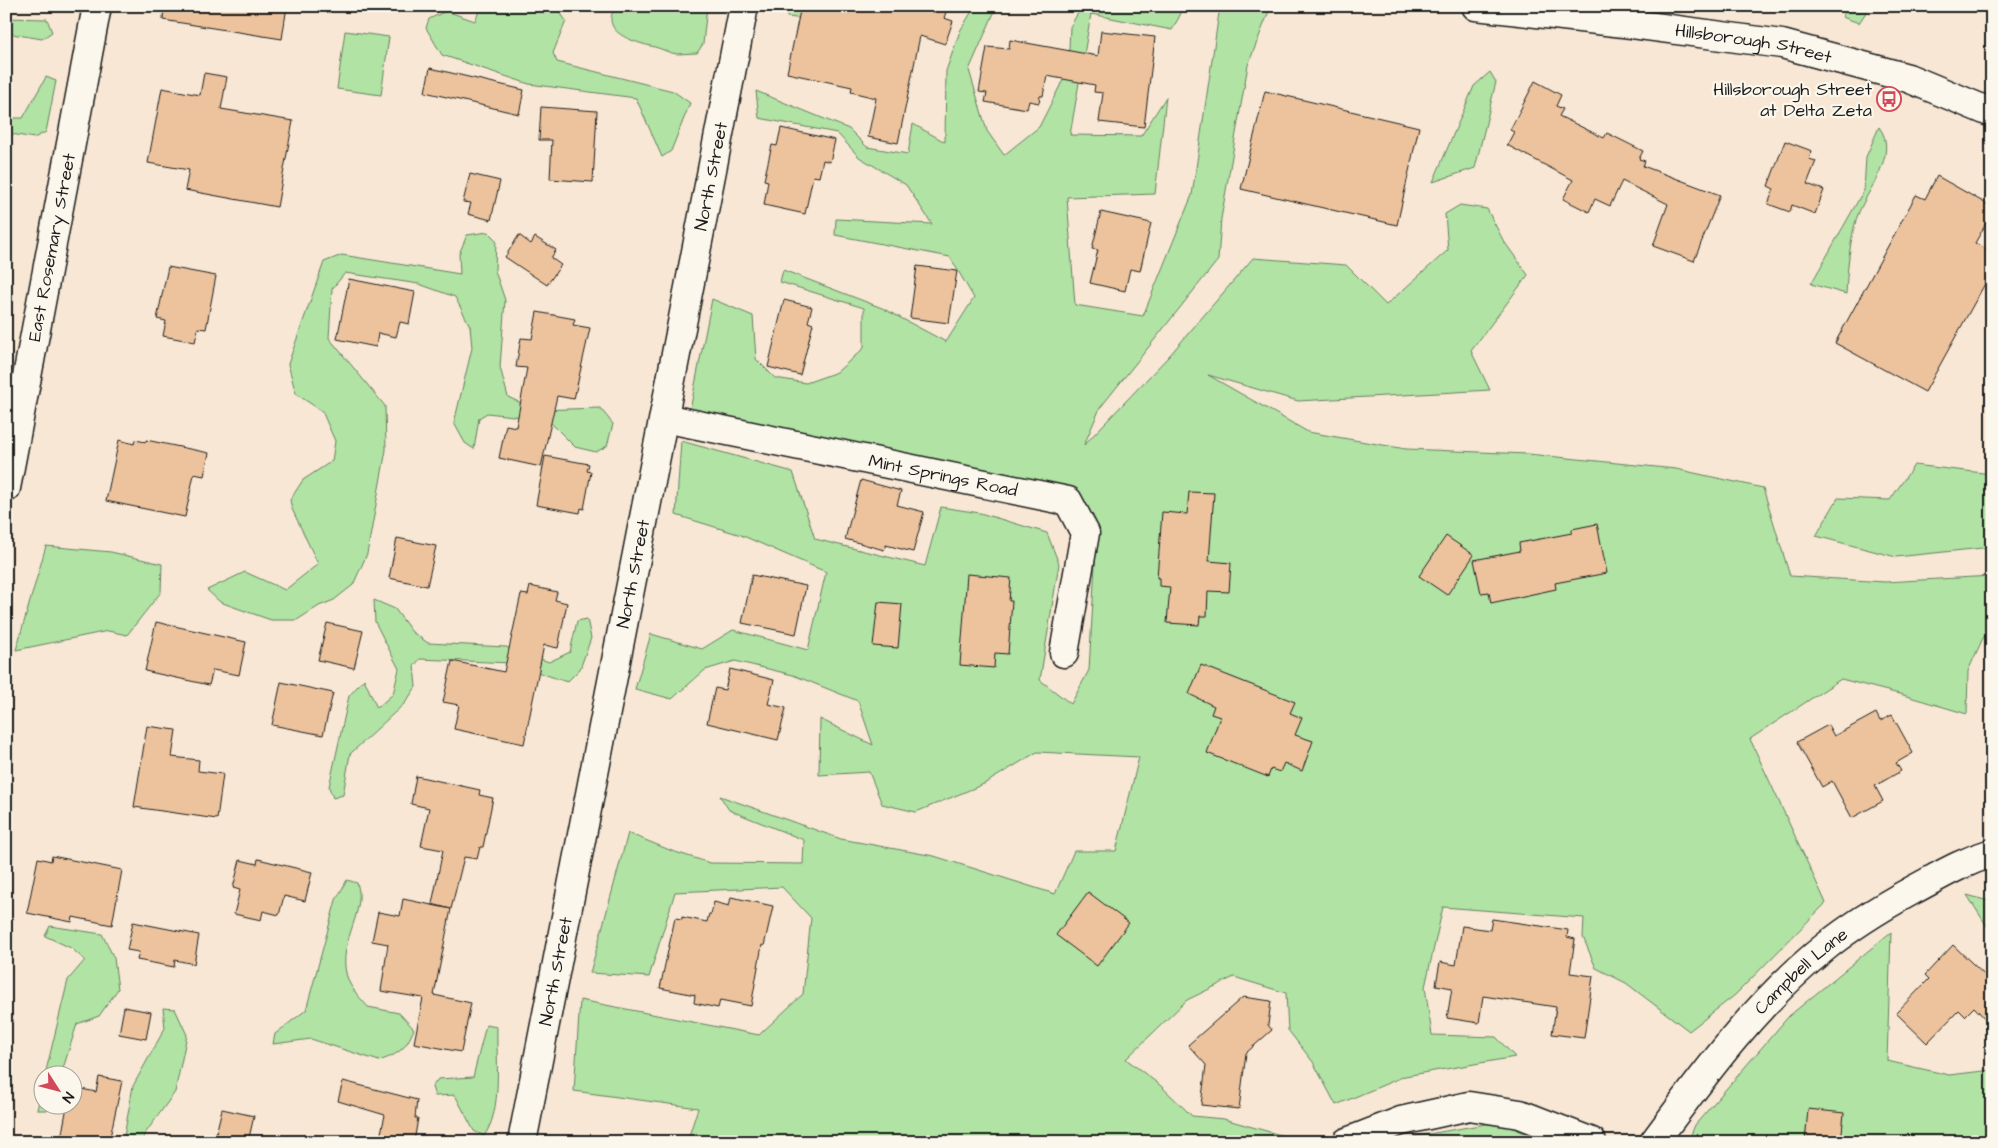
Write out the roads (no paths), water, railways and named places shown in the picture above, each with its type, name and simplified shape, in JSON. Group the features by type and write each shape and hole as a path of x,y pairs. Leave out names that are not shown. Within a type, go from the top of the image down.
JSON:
{"street":[{"name":"East Rosemary Street","path":"6,488 97,6"},
{"name":"North Street","path":"522,1142 744,6"},
{"name":"Hillsborough Street","path":"1476,6 1782,44 1908,78 1992,113"},
{"name":"Mint Springs Road","path":"664,418 1068,501 1085,533 1064,653"},
{"name":"Campbell Lane","path":"1654,1142 1730,1042 1775,993 1824,948 1882,907 1964,862 1992,853"},
{"path":"1347,1142 1402,1120 1469,1106 1520,1114 1592,1142"}],"place":[{"name":"Hillsborough Street at Delta Zeta","path":"1889,99"}]}
